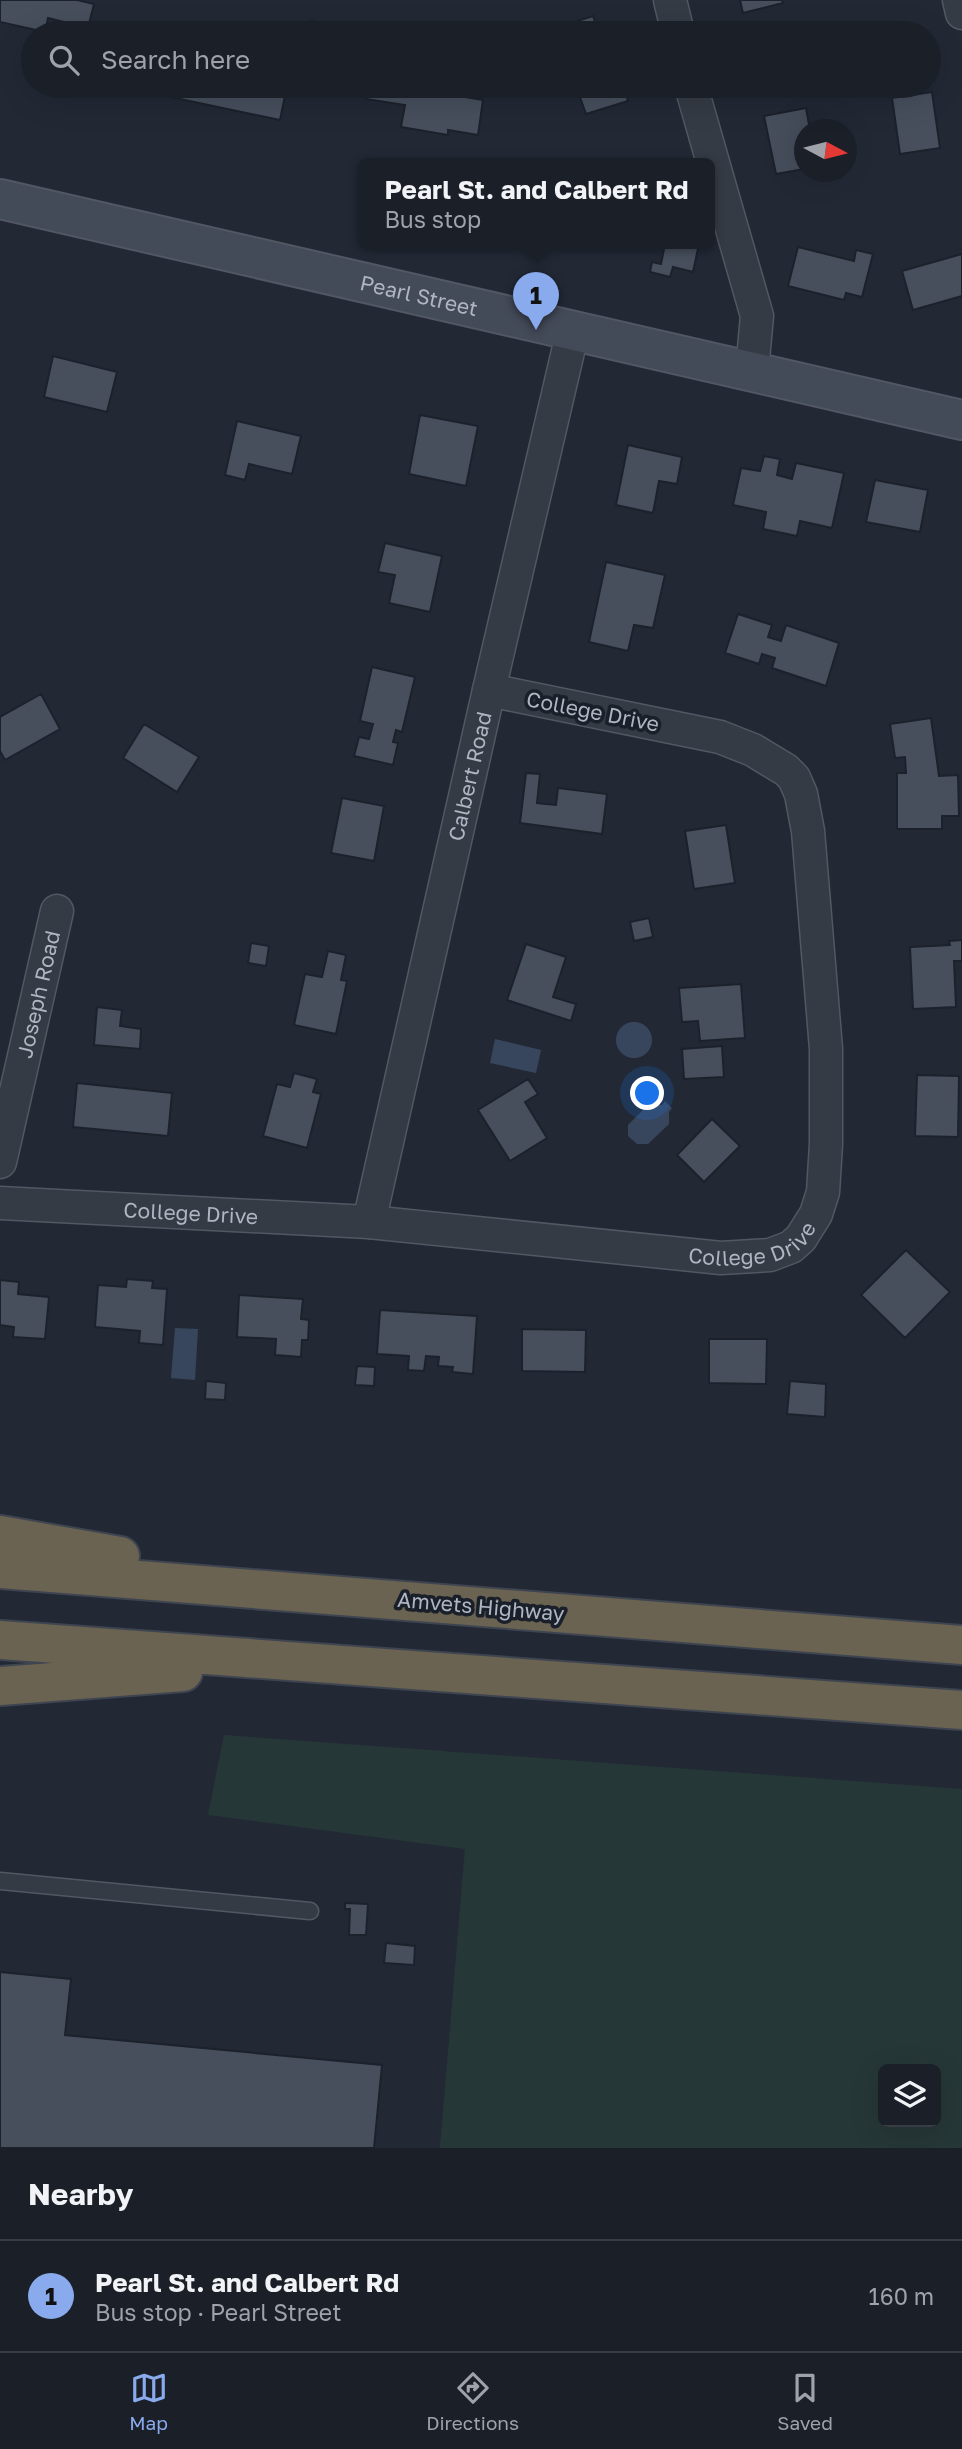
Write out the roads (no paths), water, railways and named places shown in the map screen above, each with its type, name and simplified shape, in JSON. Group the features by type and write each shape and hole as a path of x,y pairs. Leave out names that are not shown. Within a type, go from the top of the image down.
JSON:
{"highway":[{"path":"0,1535 321,1593"},
{"name":"Amvets Highway","path":"0,1569 962,1645"},
{"path":"0,1640 962,1710"},
{"path":"0,1686 321,1662"}],"street":[{"path":"670,0 675,21"},
{"path":"959,0 962,13"},
{"path":"694,98 712,158"},
{"path":"715,170 757,316 752,370"},
{"name":"Pearl Street","path":"0,199 962,420"},
{"name":"Calbert Road","path":"369,1222 573,330"},
{"name":"College Drive","path":"0,1203 369,1222 721,1258 770,1255 791,1247 801,1238 816,1214 823,1192 826,1049 808,831 801,794 794,778 768,758 720,737 489,690"},
{"name":"Joseph Road","path":"0,1162 57,911"}],"lane":[{"path":"0,1881 310,1911"}],"water":[{"path":"634,1022 646,1028 652,1040 646,1052 634,1058 622,1052 616,1040 622,1028"},
{"path":"495,1039 541,1050 536,1073 490,1063"},
{"path":"665,1101 672,1108 669,1112 669,1124 648,1144 637,1144 628,1136 628,1125 649,1104 662,1105"},
{"path":"175,1328 198,1329 195,1380 171,1378"}],"place":[{"name":"Pearl St. and Calbert Rd","path":"536,330"}]}
